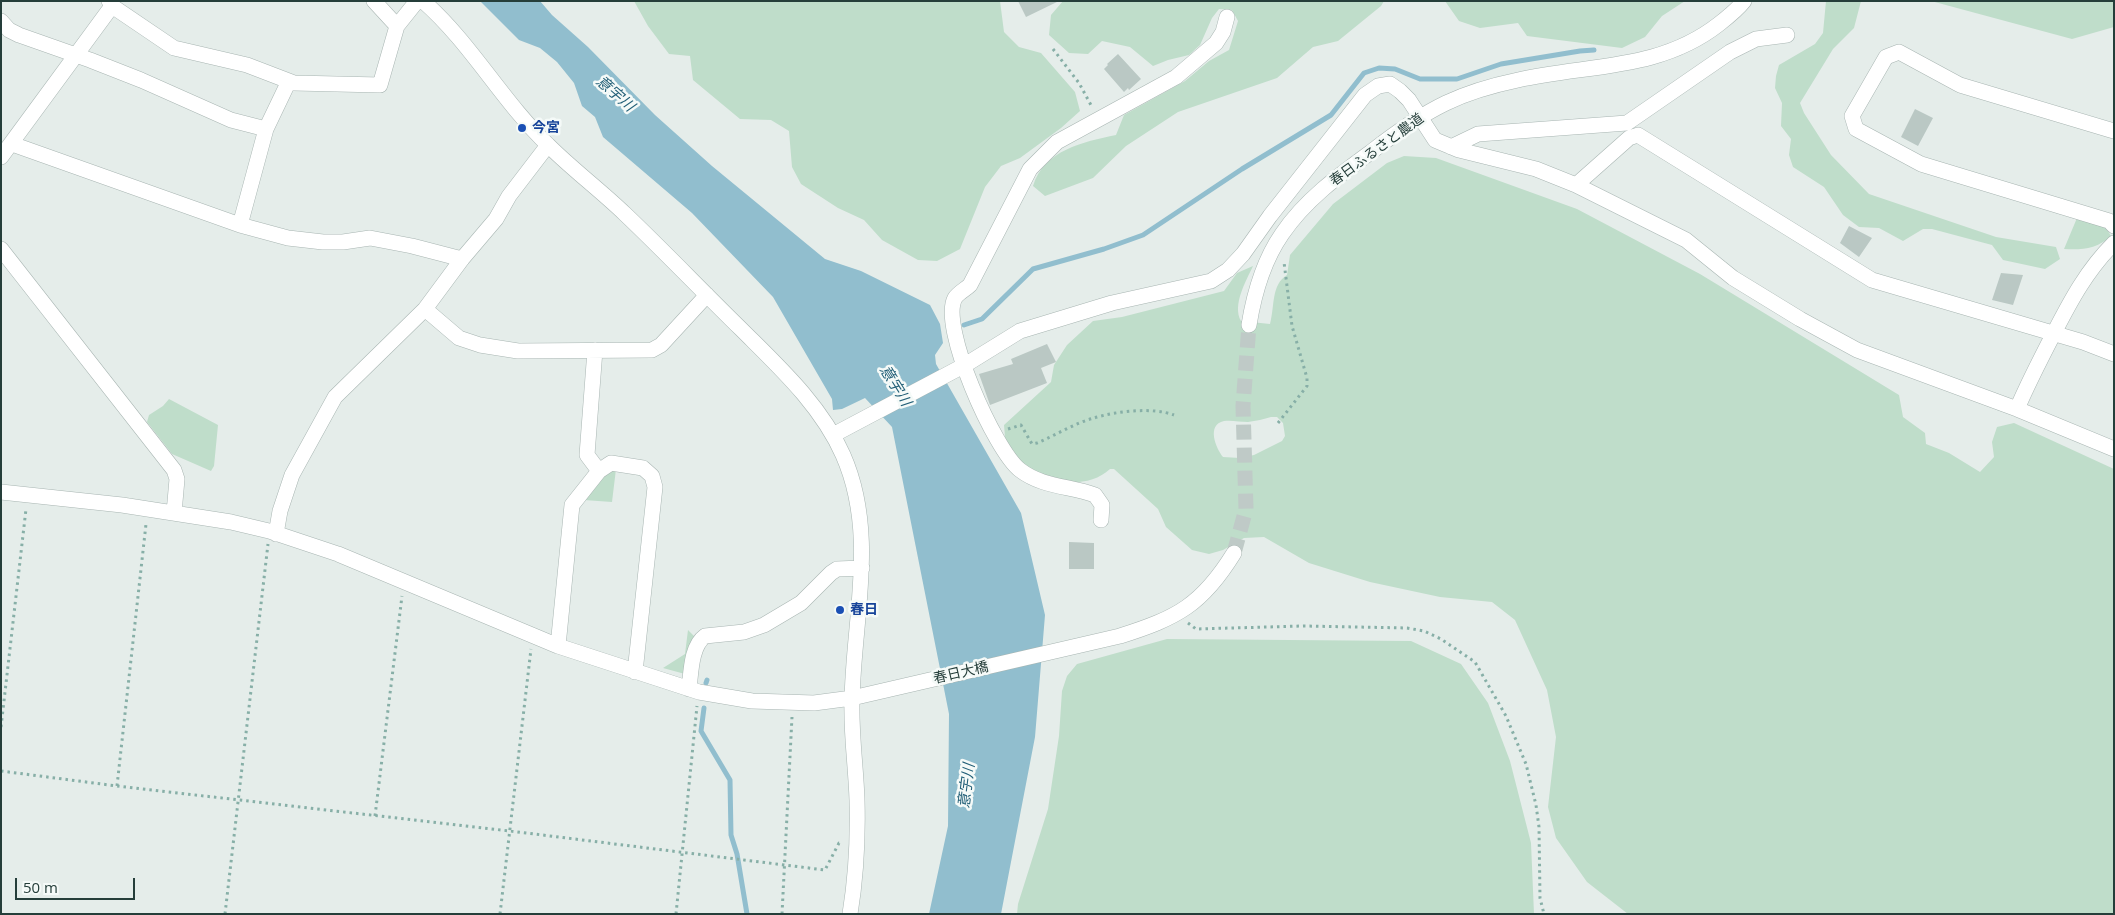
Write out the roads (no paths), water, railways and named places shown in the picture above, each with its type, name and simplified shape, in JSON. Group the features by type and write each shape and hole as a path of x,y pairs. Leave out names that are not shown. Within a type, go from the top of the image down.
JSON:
{"street":[{"path":"374,1 397,26"},
{"path":"1,157 76,55 110,3 174,48 247,65 294,83 380,85 397,26 417,1"},
{"path":"423,1 479,62 521,116 548,145 625,214 773,361 838,433 859,514 862,568 858,697 852,731 857,801 856,842 850,914"},
{"name":"春日ふるさと農道","path":"1249,325 1257,288 1272,252 1296,216 1324,189 1398,132 1446,103 1492,86 1538,75 1630,64 1674,51 1702,36 1729,16 1744,1"},
{"path":"1101,520 1102,505 1095,495 1083,491 1056,487 1020,470 1005,455 961,366 955,338 953,312 955,298 970,285 1030,169 1057,142 1176,78 1216,43 1223,32 1227,17"},
{"path":"1,21 9,30 19,35 166,90 231,120 266,129"},
{"path":"1576,185 1629,138 1630,130 1730,52 1756,39 1787,35"},
{"path":"2114,131 1960,84 1899,52 1886,57 1852,116 1856,129 1921,164 2109,221 2114,226"},
{"path":"240,225 266,129 289,81"},
{"path":"838,433 961,366 1020,331 1112,303 1211,281 1228,270 1243,254 1270,216 1365,95 1378,86 1390,84 1400,90 1435,140 1451,147 1536,169 1576,185 1686,240 1733,278 1800,319 1857,350 2017,409 2114,449"},
{"path":"1451,147 1478,134 1630,130 1872,280 2054,333 2114,354"},
{"path":"12,144 240,225 288,238 343,242 370,238 412,246 462,259"},
{"path":"273,532 289,484 335,397 425,309 462,259 496,219 509,196 548,145"},
{"path":"2017,409 2076,290 2101,255 2114,244"},
{"path":"1,249 174,470 177,479 174,513"},
{"path":"425,309 459,338 468,343 518,351 652,350 661,345 706,295"},
{"path":"595,350 587,455 600,471"},
{"path":"558,646 572,505 605,466 616,463 642,468 655,481 639,649 635,672"},
{"name":"春日大橋","path":"1,492 148,509 231,522 273,532 338,554 558,646 694,691 739,700 814,703 858,697 1060,651 1143,628 1180,612 1215,583 1234,553"},
{"path":"694,691 694,654 702,638 754,629 791,611 831,572 837,569 862,568"}],"water":[{"name":"意宇川","path":"480,1 540,1 655,115 712,166 825,259 861,271 930,305 940,324 943,343 935,355 936,364 1021,513 1045,615 1035,737 1001,914 929,914 948,826 949,714 892,427 865,398 842,409 833,410 832,399 773,297 692,213 603,137 595,117 582,106 574,83 557,62 540,48 519,40"}],"waterway":[{"path":"964,325 982,319 1033,269 1104,249 1143,235 1242,169 1331,115 1364,73 1379,68 1395,69 1420,79 1457,79 1501,64 1594,50"},
{"path":"704,708 701,731 730,780 731,835 737,854 747,914"}],"tunnel":[{"path":"1234,553 1246,509 1243,406 1249,325"}],"place":[{"name":"今宮","path":"522,128"},
{"name":"春日","path":"840,610"}]}
